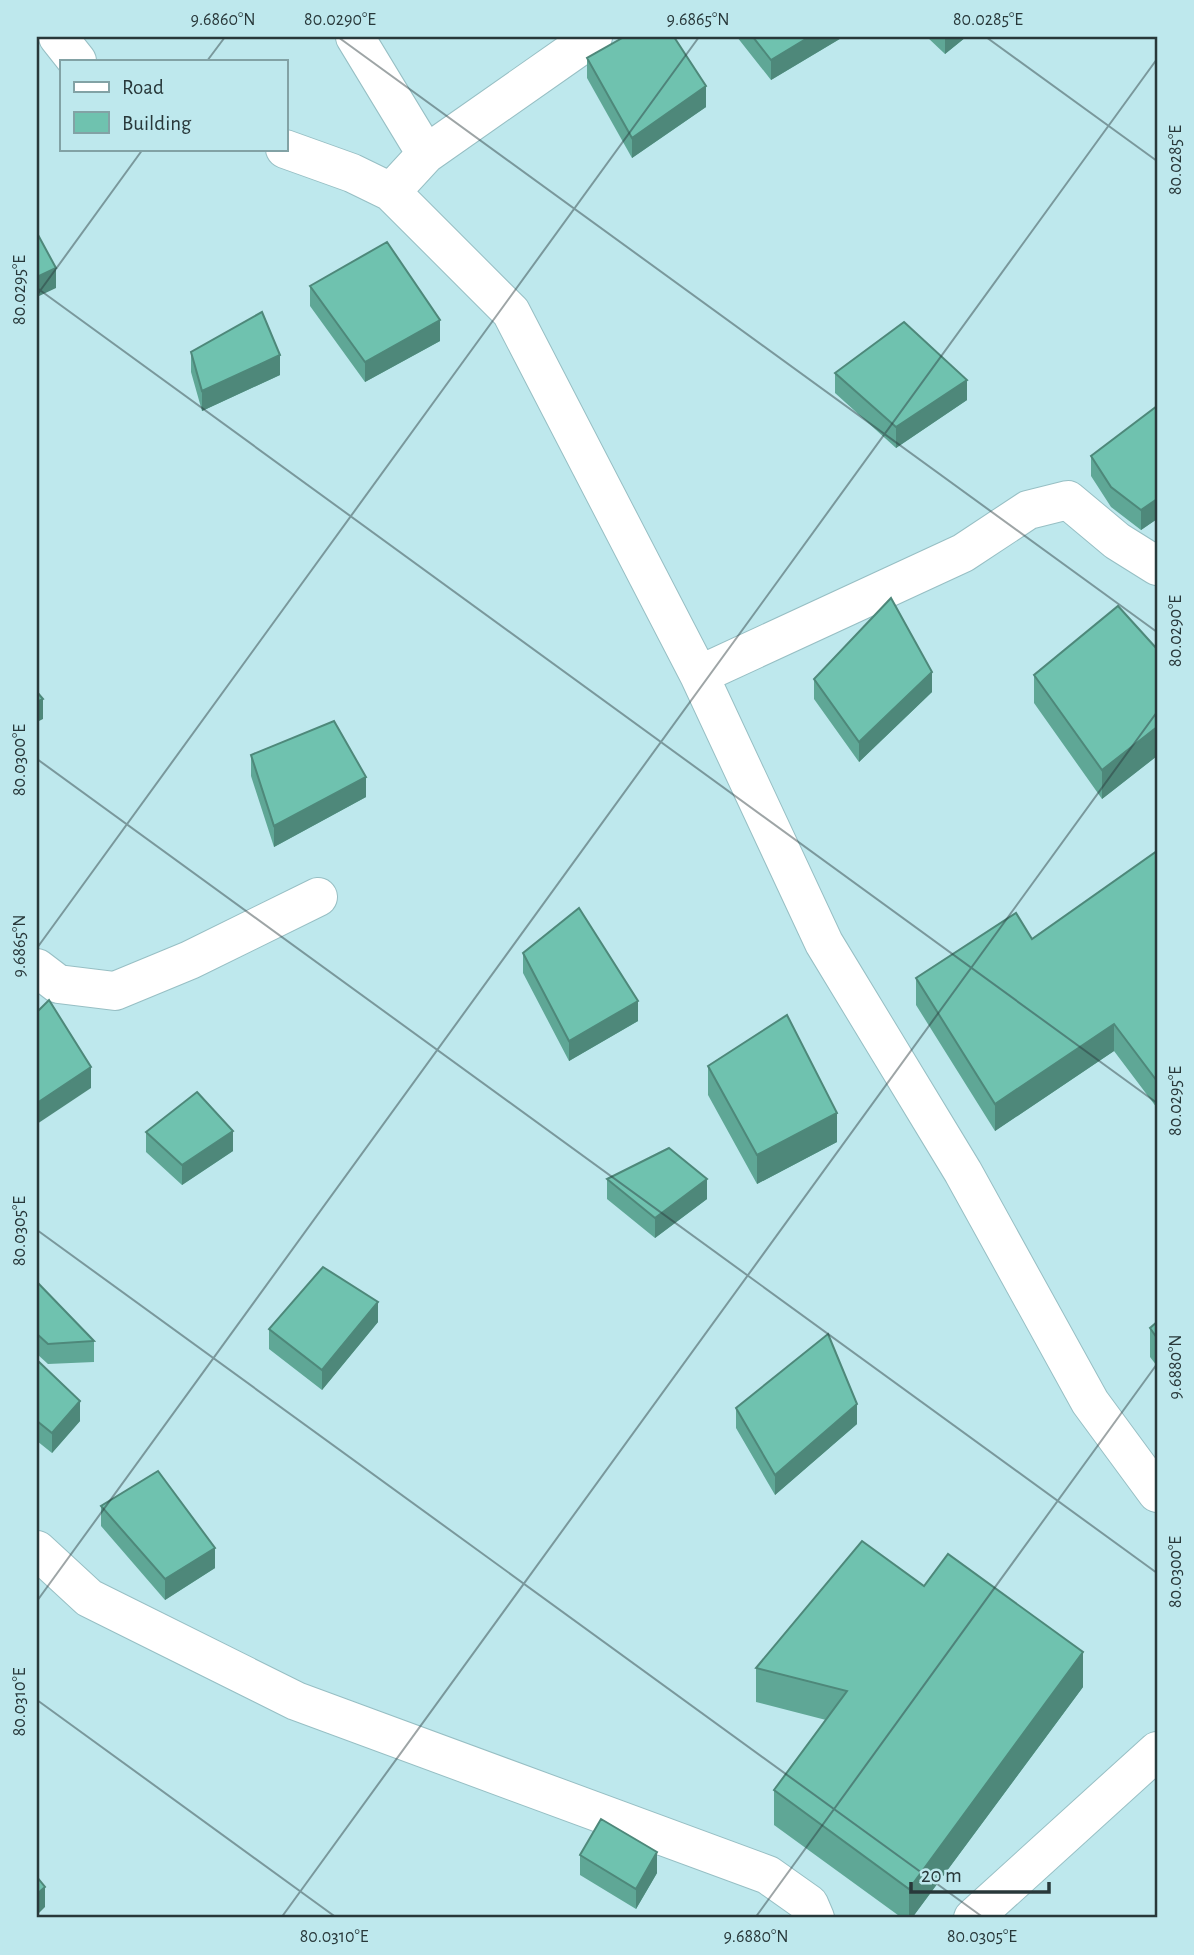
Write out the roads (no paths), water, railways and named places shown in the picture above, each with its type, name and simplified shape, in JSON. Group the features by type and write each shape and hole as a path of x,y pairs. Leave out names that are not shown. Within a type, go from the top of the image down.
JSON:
{"street":[{"path":"58,37 76,60"},
{"path":"355,37 426,153"},
{"path":"391,192 426,153 593,37"},
{"path":"287,150 352,173 391,192 511,312 699,675 824,943 963,1172 1090,1402 1157,1493"},
{"path":"699,675 963,553 1028,510 1068,500 1117,541 1157,566"},
{"path":"37,968 58,984 116,991 190,960 318,897"},
{"path":"37,1550 89,1598 296,1701 768,1875 809,1904 816,1918"},
{"path":"973,1918 1157,1751"}]}
